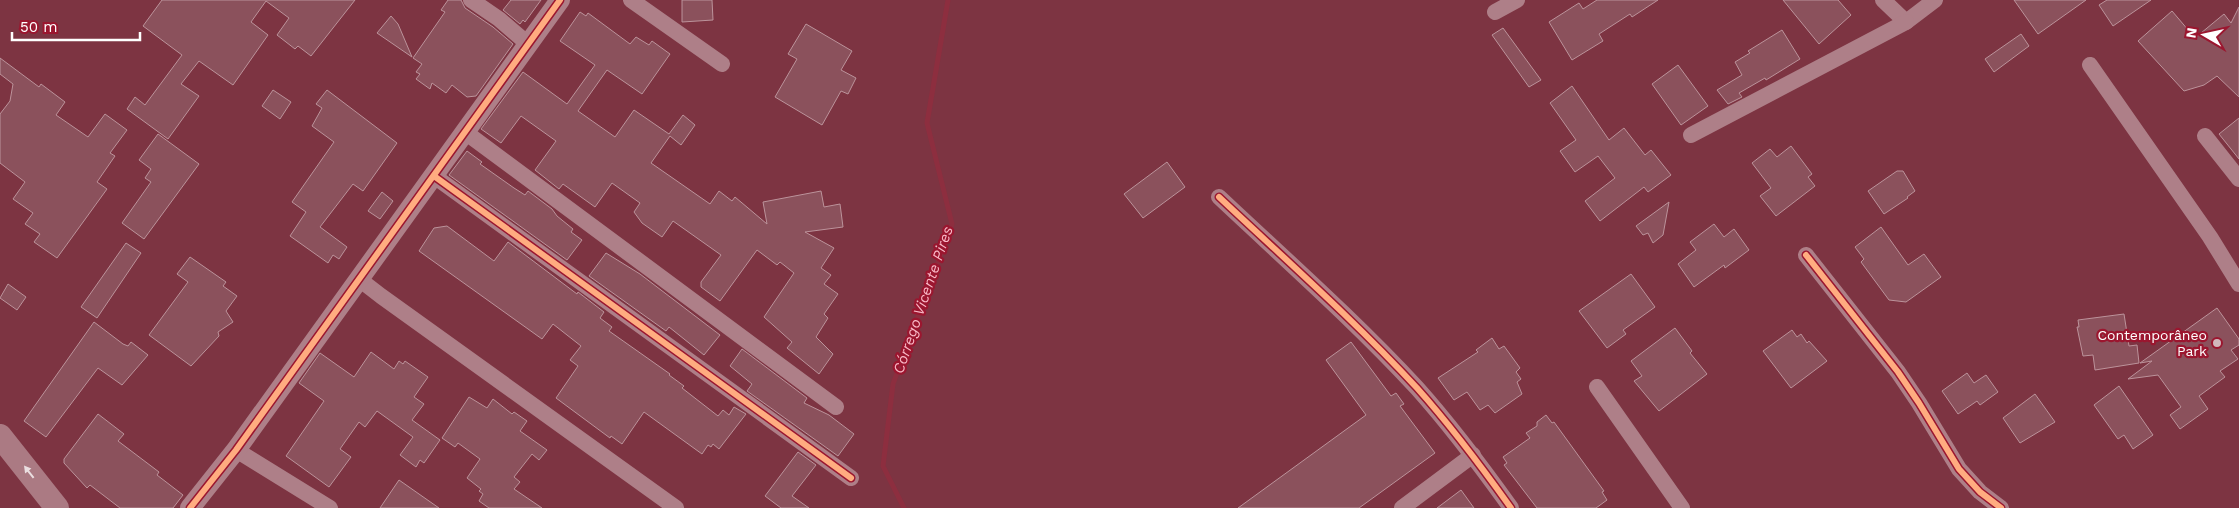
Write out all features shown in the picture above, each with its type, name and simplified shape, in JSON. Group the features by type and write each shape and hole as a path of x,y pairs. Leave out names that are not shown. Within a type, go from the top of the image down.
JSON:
{"main road":[{"path":"0,436 57,508"}],"street":[{"path":"471,0 528,44"},
{"path":"190,508 236,450 560,0"},
{"path":"631,0 722,64"},
{"path":"1496,12 1517,0"},
{"path":"1883,0 1906,22"},
{"path":"1691,135 1906,22 1935,0"},
{"path":"2090,65 2210,238 2239,284"},
{"path":"465,132 836,407"},
{"path":"2205,136 2239,179"},
{"path":"434,176 851,478"},
{"path":"1220,197 1379,348 1473,455 1511,508"},
{"path":"1806,255 1898,372 1919,403 1958,469 1980,492 2001,508"},
{"path":"359,279 676,508"},
{"path":"1597,387 1682,508"},
{"path":"236,450 330,508"},
{"path":"1402,508 1473,455"}],"building":[{"path":"162,0 355,0 311,56 298,46 295,49 277,35 289,18 266,1 251,22 268,35 233,85 199,61 181,84 199,96 168,139 127,109 135,97 145,105 182,55 143,26"},
{"path":"448,0 461,0 465,8 493,27 513,44 476,96 467,97 452,85 446,93 432,83 430,89 416,79 420,74 416,72 422,64 413,58 445,12 441,10"},
{"path":"511,0 541,0 525,22 523,20 520,24 503,10"},
{"path":"682,0 712,0 713,20 682,22"},
{"path":"1597,0 1658,0 1632,17 1630,14 1599,34 1603,41 1572,60 1549,22 1579,3 1583,9"},
{"path":"1783,0 1838,0 1851,15 1819,44"},
{"path":"2014,0 2086,0 2038,34"},
{"path":"2107,0 2151,0 2113,26 2099,5"},
{"path":"2239,7 2239,97 2217,76 2204,85 2184,91 2138,41 2172,11 2195,38 2224,14 2231,23"},
{"path":"580,12 586,16 588,13 630,44 636,37 649,45 652,41 670,54 642,94 607,70 578,111 615,137 634,110 669,134 683,115 695,125 681,145 670,136 651,163 710,204 719,191 732,201 735,197 767,224 763,202 821,191 824,207 840,204 843,227 805,232 834,248 821,268 831,275 824,284 838,294 824,314 828,318 816,337 833,354 819,374 787,348 792,342 764,317 794,273 780,262 777,265 757,250 720,301 701,287 701,282 721,255 673,221 662,237 642,223 634,212 640,203 612,183 595,207 563,184 559,189 535,170 556,141 521,116 501,143 481,129 523,72 567,104 595,65 560,41"},
{"path":"391,16 398,24 412,57 377,33"},
{"path":"806,24 852,51 841,70 856,78 848,94 841,91 822,125 775,97 797,59 788,54"},
{"path":"1503,28 1541,80 1529,87 1492,35"},
{"path":"1782,30 1800,59 1766,80 1765,78 1739,93 1742,97 1728,104 1717,90 1742,75 1735,62 1750,53 1748,51"},
{"path":"2021,34 2029,46 1994,72 1985,59"},
{"path":"0,58 39,87 41,84 65,102 56,115 88,137 105,114 127,130 110,153 115,156 97,182 107,189 57,258 34,242 40,234 25,224 33,213 13,199 25,182 0,163 0,114 10,101 13,84 0,74"},
{"path":"1678,65 1708,106 1681,125 1652,84"},
{"path":"1572,86 1609,140 1624,128 1645,155 1651,150 1671,175 1648,192 1644,187 1600,221 1585,201 1615,178 1598,156 1575,172 1560,151 1576,140 1550,103"},
{"path":"273,90 291,102 280,119 262,106"},
{"path":"327,90 397,143 363,191 353,184 320,227 347,247 339,259 333,255 328,263 290,236 306,212 292,202 334,142 312,126 322,108 316,104"},
{"path":"2239,118 2239,159 2219,134"},
{"path":"158,134 199,164 144,239 122,223 151,182 145,178 151,169 139,160"},
{"path":"1791,146 1812,174 1808,177 1815,186 1776,216 1760,196 1771,188 1752,163 1770,149 1777,157"},
{"path":"467,151 482,162 480,164 514,188 525,195 528,191 552,209 557,216 573,229 571,232 582,240 567,260 449,175"},
{"path":"1167,162 1185,187 1143,218 1124,194"},
{"path":"1897,171 1903,171 1915,191 1884,214 1868,191"},
{"path":"382,192 393,201 380,219 368,211"},
{"path":"1669,202 1663,235 1653,243 1648,233 1643,235 1636,226"},
{"path":"1714,224 1724,237 1734,229 1749,250 1725,268 1724,265 1694,287 1678,264 1696,250 1690,242"},
{"path":"447,226 494,261 508,242 604,312 600,318 612,327 609,331 670,374 684,386 682,388 718,416 723,410 729,415 734,407 746,414 719,449 713,444 711,447 708,445 702,454 644,412 622,444 611,436 610,438 556,398 578,366 570,360 581,346 553,324 542,339 419,251 434,228"},
{"path":"1881,227 1908,265 1924,254 1941,277 1906,302 1889,300 1861,262 1864,259 1855,247"},
{"path":"126,243 141,253 97,318 81,307"},
{"path":"606,253 640,274 720,335 704,355 669,327 666,331 589,276"},
{"path":"190,257 226,282 223,286 237,296 226,311 233,322 218,332 219,336 191,366 149,335 188,282 177,274"},
{"path":"1631,274 1655,307 1623,330 1626,334 1607,348 1579,311"},
{"path":"8,284 26,297 17,310 0,298"},
{"path":"2217,308 2239,339 2239,345 2231,350 2238,359 2220,371 2225,377 2199,396 2208,409 2180,429 2170,415 2181,407 2158,375 2128,379 2152,361 2140,363"},
{"path":"2124,314 2129,346 2137,345 2139,363 2095,370 2093,355 2083,356 2077,327 2079,327 2078,320"},
{"path":"94,322 123,344 128,346 131,342 148,355 122,385 98,368 46,437 24,421"},
{"path":"1675,328 1692,351 1690,353 1707,374 1659,411 1634,381 1642,376 1631,361"},
{"path":"1792,330 1797,337 1801,334 1807,343 1809,341 1827,361 1791,388 1763,351"},
{"path":"1492,338 1499,349 1504,346 1520,368 1516,372 1521,379 1517,382 1522,394 1495,413 1488,405 1480,410 1467,392 1454,400 1438,378 1478,352 1476,350"},
{"path":"1351,342 1391,396 1396,393 1404,404 1400,406 1435,453 1359,508 1238,508 1366,415 1326,360"},
{"path":"742,349 807,398 804,403 829,415 854,434 838,456 747,391 752,384 730,366"},
{"path":"371,352 394,369 399,361 403,364 405,361 428,377 414,397 424,404 412,420 440,440 424,463 420,460 416,467 400,455 413,437 377,411 365,427 359,422 340,449 351,457 329,487 286,456 324,401 299,383 320,353 354,377"},
{"path":"1967,373 1974,383 1986,375 1998,392 1980,405 1977,401 1958,414 1942,391"},
{"path":"2119,386 2153,435 2133,449 2124,435 2118,439 2094,405"},
{"path":"2035,394 2055,422 2020,443 2003,418"},
{"path":"469,397 487,408 493,399 512,414 514,412 527,421 520,431 547,450 539,460 532,454 514,477 520,482 514,489 542,508 489,508 479,501 483,494 479,491 481,489 467,478 480,459 458,443 455,447 442,438"},
{"path":"98,414 124,434 118,441 159,472 157,475 183,495 173,508 120,508 90,485 87,488 64,463 64,459"},
{"path":"1546,415 1552,423 1554,422 1604,491 1602,492 1607,500 1596,508 1537,508 1504,465 1507,463 1503,457 1530,438 1526,433 1537,426 1537,422"},
{"path":"798,452 816,465 792,496 809,508 781,508 765,496"},
{"path":"399,480 439,508 380,508"},
{"path":"1461,490 1474,508 1437,508"}],"waterway":[{"name":"Córrego Vicente Pires","path":"904,508 883,466 893,384 952,224 927,123 948,0"}],"cycle path":[{"path":"190,508 236,450 560,0"},
{"path":"434,176 851,478"},
{"path":"1219,197 1345,315 1417,388 1442,417 1511,508"},
{"path":"1806,255 1898,372 1959,469 1980,492 2001,508"}],"place":[{"name":"Contemporâneo Park","path":"2217,343"}]}
